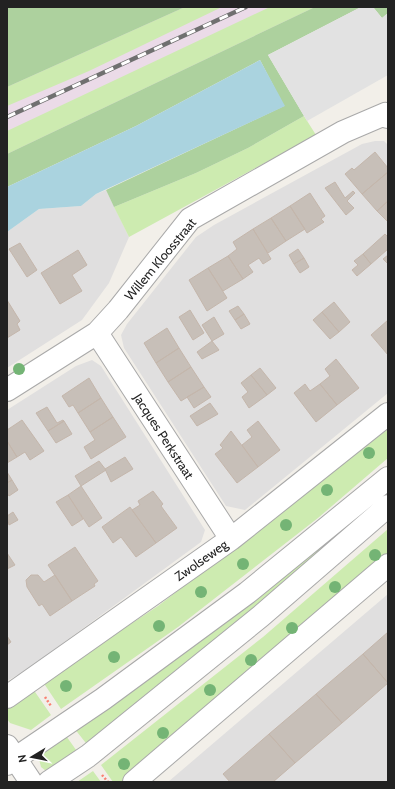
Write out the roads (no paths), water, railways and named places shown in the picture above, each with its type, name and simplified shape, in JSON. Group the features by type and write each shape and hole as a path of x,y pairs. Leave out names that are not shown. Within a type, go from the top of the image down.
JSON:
{"street":[{"name":"Willem Kloosstraat","path":"7,390 97,334 118,310 190,219 343,132 385,114 388,117"},
{"name":"Jacques Perkstraat","path":"97,334 231,538"},
{"name":"Zwolseweg","path":"7,697 231,538 388,414"},
{"path":"31,782 10,756 103,699 247,593 388,478"},
{"path":"48,782 88,756 255,621 388,506"},
{"path":"134,782 388,565"}],"water":[{"path":"260,60 285,106 96,194 81,206 39,209 7,232 7,187 136,126"}],"railway":[{"path":"7,117 246,7"}]}
